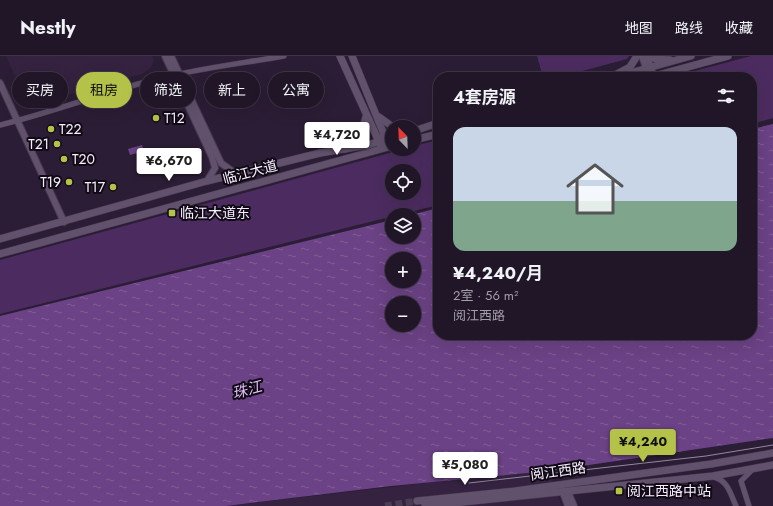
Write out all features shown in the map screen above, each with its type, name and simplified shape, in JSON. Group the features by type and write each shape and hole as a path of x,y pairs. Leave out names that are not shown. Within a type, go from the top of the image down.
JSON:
{"main road":[{"path":"340,56 366,117 385,140"},
{"path":"352,56 377,114 385,140 384,148"},
{"path":"620,72 630,67 637,56"},
{"path":"650,56 656,59 676,61"},
{"path":"634,72 691,56"},
{"path":"669,72 728,56"},
{"path":"366,117 373,119 377,114"},
{"path":"377,114 385,123"},
{"path":"344,150 362,130 366,117"},
{"path":"421,128 433,124"},
{"path":"421,138 433,135"},
{"name":"临江大道","path":"0,239 207,181 320,153 344,150 385,140"},
{"name":"临江大道","path":"0,254 384,148"},
{"path":"320,153 324,154 328,159 323,165"},
{"name":"阅江西路","path":"417,501 515,491 711,464 773,453"},
{"name":"阅江西路","path":"425,506 713,476 773,465"}],"street":[{"path":"165,56 175,72"},
{"path":"171,56 176,72"},
{"path":"194,72 284,56"},
{"path":"642,56 649,68"},
{"path":"647,56 650,72"},
{"path":"0,83 64,222"},
{"path":"0,125 18,121 87,98 140,84"},
{"path":"191,108 214,164 213,173 207,181"},
{"path":"194,108 222,163 236,174"},
{"path":"749,506 741,481 748,472 754,469"},
{"path":"713,476 723,480 736,506"},
{"path":"565,492 568,506"},
{"path":"565,492 574,506"}],"shaded area":[{"path":"6,56 152,56 154,60 151,68 145,72 140,72 140,75 132,77 132,72 76,72 76,93 68,95 68,72 13,72"},
{"path":"537,56 629,56 627,59 579,72 542,72"},
{"path":"751,56 773,56 773,118 757,123 757,72 691,72"},
{"path":"433,141 433,206 421,209 421,208 385,208 385,218 0,314 0,260 385,154 385,156 421,156 421,144"},
{"path":"529,471 548,471 562,506 226,506"}],"water":[{"name":"珠江","path":"773,124 773,438 548,471 391,486 226,506 0,506 0,316 385,222 385,244 421,244 421,212 433,209 433,340 757,340 757,128"},
{"path":"142,145 144,151 130,155 128,149"}],"tunnel":[{"path":"385,506 417,501"}],"tram line":[{"path":"469,483 706,456 773,445"}],"place":[{"name":"T12","path":"156,118"},
{"name":"T22","path":"51,129"},
{"name":"T21","path":"57,144"},
{"name":"T20","path":"64,159"},
{"name":"T19","path":"69,182"},
{"name":"T17","path":"113,187"},
{"name":"临江大道东","path":"172,213"},
{"name":"阅江西路中站","path":"619,491"}]}
